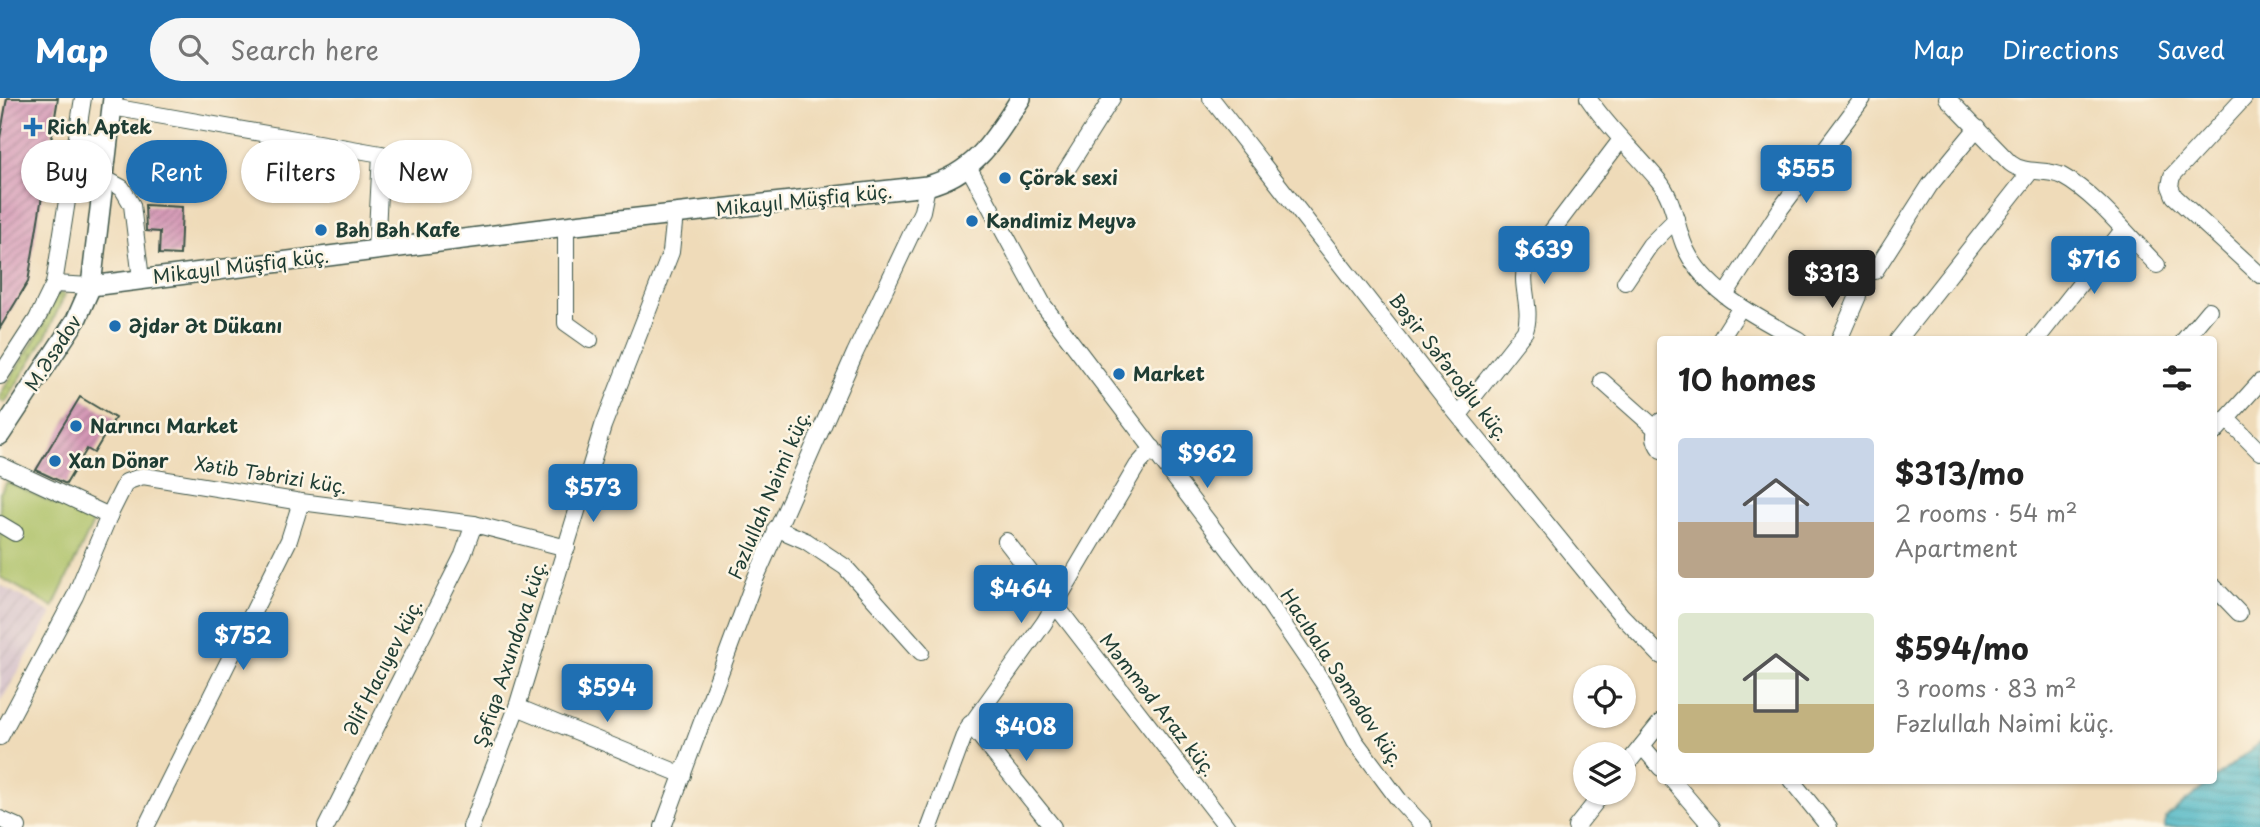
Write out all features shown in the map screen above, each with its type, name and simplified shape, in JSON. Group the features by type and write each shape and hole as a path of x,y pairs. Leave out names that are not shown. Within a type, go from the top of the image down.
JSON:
{"main road":[{"name":"Mikayıl Müşfiq küç.","path":"91,286 566,226 927,186 969,168 992,143 1021,98"},
{"name":"M.Əsədov","path":"107,140 113,102"},
{"name":"M.Əsədov","path":"0,435 6,413 76,320 91,286 99,203"}],"street":[{"path":"77,140 83,98"},
{"path":"1062,177 1112,98"},
{"name":"Bəşir Səfəroğlu küç.","path":"1211,98 1459,415 1621,615 1657,652"},
{"path":"1588,98 1620,141 1658,180 1669,197 1685,247 1707,278 1741,307 1792,336"},
{"path":"1725,295 1781,208 1863,98"},
{"path":"1947,98 1976,128 2024,169 2062,176 2123,230 2157,265"},
{"path":"2244,98 2172,176 2170,186 2174,196 2260,275"},
{"path":"113,102 374,153"},
{"path":"1875,271 1930,186 1976,128"},
{"path":"1459,415 1525,331 1529,314 1523,276 1526,265 1620,141"},
{"name":"Hacıbala Səmədov küç.","path":"969,168 1044,306 1153,448 1307,658 1355,741 1377,772 1424,827"},
{"path":"1901,336 2024,169"},
{"path":"112,182 122,188 132,205 141,279"},
{"name":"Fəzlullah Nəimi küç.","path":"663,827 776,528 922,211 927,186"},
{"path":"0,376 37,319 54,284 67,203"},
{"path":"376,250 378,203"},
{"name":"Şəfiqə Axundova küç.","path":"471,827 517,707 603,426 671,252 675,214"},
{"path":"1625,282 1650,245 1676,219"},
{"path":"566,226 566,323 590,340"},
{"path":"2039,336 2123,230"},
{"path":"54,284 91,286"},
{"path":"1841,336 1858,296"},
{"path":"1723,336 1741,307"},
{"path":"2187,336 2209,310"},
{"path":"1602,381 1657,424"},
{"path":"2217,430 2260,382"},
{"path":"2227,419 2260,452"},
{"path":"930,827 970,724 1027,650 1137,466 1153,448"},
{"path":"0,465 109,516"},
{"name":"Xətib Təbrizi küç.","path":"0,737 52,641 126,482 143,476 301,502 474,524 566,548"},
{"path":"146,827 289,540 301,502"},
{"path":"0,524 15,533"},
{"name":"Əlif Hacıyev küç.","path":"326,827 463,555 474,524"},
{"path":"776,528 806,541 845,567 921,652"},
{"name":"Məmməd Araz küç.","path":"1006,541 1227,827"},
{"path":"2217,590 2239,613"},
{"path":"517,707 683,775"},
{"path":"970,724 1053,827"},
{"path":"1636,753 1657,727"},
{"path":"1642,746 1657,763"},
{"path":"1675,784 1712,827"},
{"path":"1794,784 1829,827"},
{"path":"1576,827 1594,805"},
{"path":"0,819 18,827"}],"shaded area":[{"path":"0,585 52,613 0,703"}],"green space":[{"path":"57,293 65,294 47,334 5,403 0,400 0,395 40,331"},
{"path":"7,482 94,521 53,607 0,577 0,493"}],"water":[{"path":"2260,742 2260,827 2165,827 2165,818 2208,784 2217,784 2217,776"}],"building":[{"path":"7,98 58,98 51,140 21,140 21,203 41,203 28,282 0,328 0,138"},
{"path":"145,205 182,207 180,255 159,254 160,232 146,231"},
{"path":"80,397 115,418 94,453 87,449 66,484 36,470"}],"place":[{"name":"Rich Aptek","path":"33,127"},
{"name":"Çörək sexi","path":"1005,178"},
{"name":"Kəndimiz Meyvə","path":"972,221"},
{"name":"Bəh Bəh Kafe","path":"321,230"},
{"name":"Əjdər Ət Dükanı","path":"115,326"},
{"name":"Market","path":"1119,374"},
{"name":"Narıncı Market","path":"76,426"},
{"name":"Xan Dönər","path":"55,461"}]}
